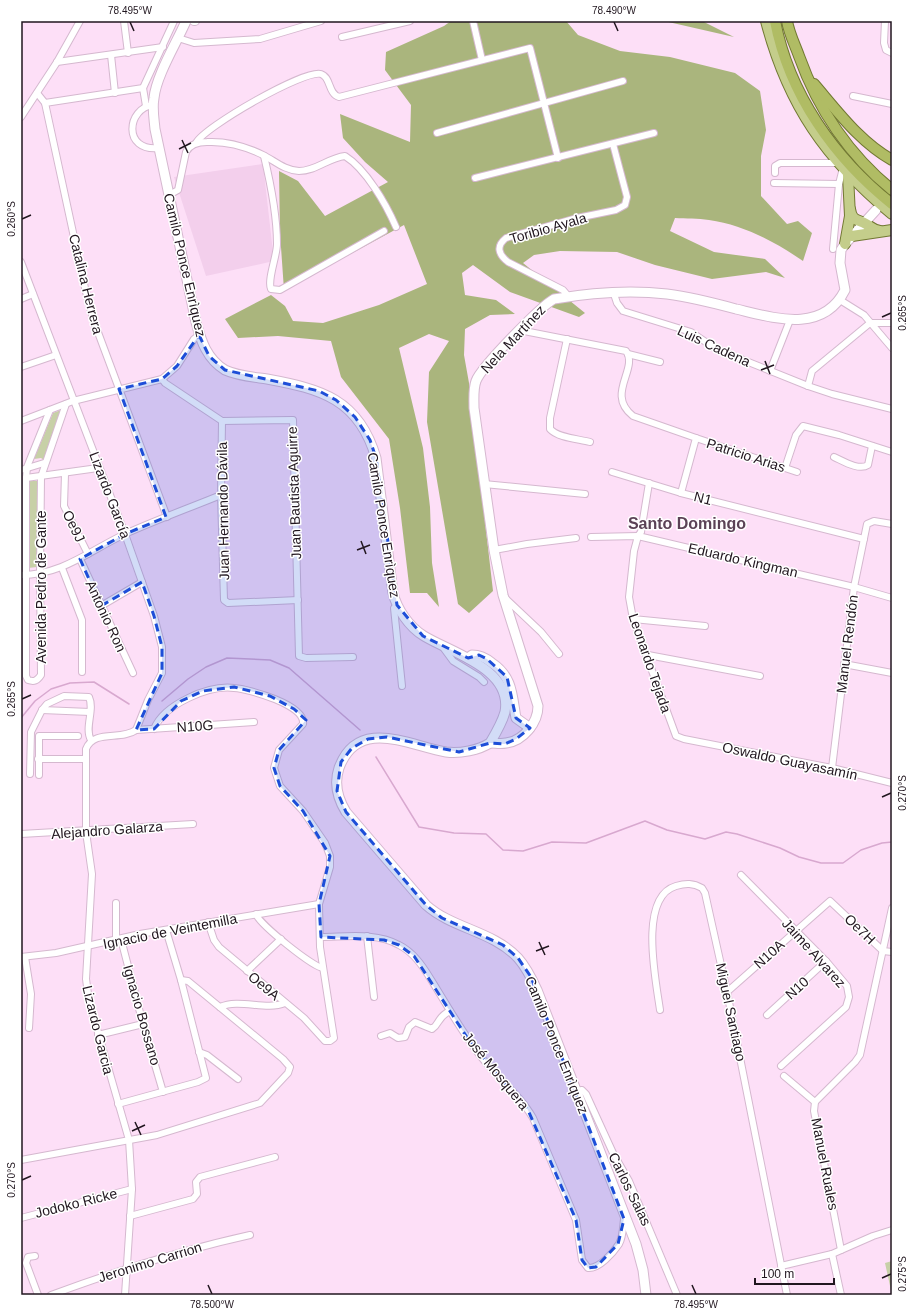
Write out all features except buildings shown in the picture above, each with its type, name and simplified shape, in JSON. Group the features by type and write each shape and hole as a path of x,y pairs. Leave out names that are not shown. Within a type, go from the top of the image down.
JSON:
{"highway":[{"path":"775,21 786,61 802,97 816,122 859,173 892,204"},
{"path":"787,21 806,75 826,116 856,156 892,190"},
{"path":"806,75 854,131 870,146 892,160"}],"main road":[{"name":"Camilo Ponce Enrìquez","path":"186,21 157,84 149,106 160,148 199,335 209,356 225,370 319,391 344,406 360,423 370,440 376,458 393,593 397,605 404,616 418,631 441,645 468,658 493,676 502,691 504,700 504,714 490,742 481,747 459,752 446,752 387,737 365,741 352,748 341,762 337,776 339,798 346,812 426,905 442,918 503,946 521,961 537,990 624,1219 640,1256 646,1295"},
{"path":"766,21 774,53 802,112 815,133 843,169 892,214"},
{"path":"843,169 851,213 855,220 865,223 870,228 880,231"},
{"path":"840,300 845,287 840,263 840,254 845,244 849,226 850,207"},
{"path":"845,244 876,210"},
{"path":"852,236 892,230"},
{"name":"Nela Martínez","path":"530,728 536,718 538,706 503,595 494,550 474,408 475,384 479,375 519,330 544,305 554,299 649,292 669,294 790,320 812,318 822,314 831,309 840,300"},
{"path":"468,658 472,655 478,655 487,659 503,672 512,688 516,718 530,728 513,741 505,744 490,742"}],"street":[{"path":"21,117 23,111 37,93 57,62 80,21"},
{"path":"124,21 128,52"},
{"path":"160,148 147,149 138,144 133,136 132,128 136,117 149,106 144,88 174,21"},
{"path":"178,38 194,43 260,39 321,21"},
{"path":"342,37 410,21"},
{"path":"473,21 482,60"},
{"path":"885,21 884,43 886,50 892,53"},
{"path":"57,62 162,47"},
{"path":"196,143 202,135 228,116 287,85 313,74 322,74 333,93 339,97 530,48 558,158"},
{"path":"111,55 115,93"},
{"path":"437,133 623,81"},
{"path":"45,103 144,88"},
{"name":"Catalina Herrera","path":"37,93 45,103 93,319 167,517"},
{"path":"853,96 892,104"},
{"path":"475,178 654,133"},
{"path":"169,195 178,190 186,152 189,146 196,143 209,142 236,144 264,156 285,169 300,171 312,169 338,157 345,156 357,167 375,189 396,227"},
{"name":"Toribio Ayala","path":"569,297 563,290 508,262 502,257 498,250 500,243 506,238 577,218 616,210 625,205 627,196 613,144"},
{"path":"264,156 274,205 277,245 270,281 271,289 280,290 384,231"},
{"path":"775,173 775,166 780,163 843,169 839,184 833,249"},
{"path":"774,183 839,184"},
{"name":"Lizardo García","path":"21,263 98,468 125,534 154,616 162,647 164,660 162,673 148,700 136,730"},
{"path":"21,299 33,294"},
{"name":"Luis Cadena","path":"614,294 617,303 623,311 691,332 716,349 808,386 832,394 892,409"},
{"path":"840,300 864,315 892,348"},
{"path":"770,371 790,320"},
{"path":"808,386 812,371 870,323 892,323"},
{"path":"519,330 622,349 628,354 660,362"},
{"path":"21,421 73,401 162,379 177,366 194,339 199,335"},
{"path":"567,339 550,418 550,429 557,433 590,442"},
{"path":"21,367 56,354"},
{"name":"Patricio Arias","path":"628,354 629,361 621,399 622,406 632,416 797,472"},
{"path":"162,379 165,383 222,421"},
{"name":"Avenida Pedro de Gante","path":"50,410 27,467 26,478 24,575 26,676 28,680 33,682 38,680 41,676 41,477 44,463 66,404"},
{"name":"Juan Bautista Aguirre","path":"222,421 291,420 294,422 299,656 306,658 353,657"},
{"name":"Juan Hernando Dávila","path":"222,421 220,495 224,600 228,603 298,600"},
{"path":"785,468 796,435 803,426 892,452"},
{"name":"Patricio Arias","path":"681,493 696,438"},
{"path":"834,457 858,467 865,467 868,465 872,446"},
{"path":"21,470 44,463"},
{"path":"26,478 65,474 98,468"},
{"name":"N1","path":"612,472 681,493 864,539"},
{"name":"Oe9J","path":"65,474 64,506 88,554"},
{"name":"Leonardo Tejada","path":"649,483 641,532 638,536 629,597 633,619 648,655 674,731 680,738 688,740"},
{"path":"484,484 585,494"},
{"path":"24,575 40,574 62,568 125,534 220,495"},
{"name":"Manuel Rendón","path":"832,768 854,587 864,539 870,521 892,524"},
{"name":"Eduardo Kingman","path":"591,538 638,536 854,587 892,598"},
{"path":"494,550 576,538"},
{"name":"Antonio Ron","path":"80,559 133,673"},
{"path":"62,568 82,620 82,672"},
{"path":"101,606 142,582"},
{"path":"503,595 541,632 559,654"},
{"path":"397,605 394,608 402,686"},
{"path":"633,619 705,626"},
{"path":"441,645 453,661 479,677 484,682"},
{"path":"648,655 760,676"},
{"path":"844,664 892,673"},
{"path":"154,729 159,720 181,701 203,691 234,688 270,696 294,709 302,716 303,724 279,750 274,768 280,786 304,811 325,843 330,856 330,867 319,904 321,937 320,947 323,968 315,966 280,939 259,920 256,914"},
{"path":"30,774 31,732 42,710 47,704 55,699 77,696 89,697 90,712 42,710"},
{"name":"Lizardo Garcia","path":"90,712 89,732 91,740 86,749 86,832 92,874 86,978 88,1001 129,1140 132,1189 125,1295"},
{"name":"N10G","path":"136,730 254,722"},
{"path":"91,740 100,737 128,734 136,730"},
{"path":"39,775 39,736 78,736"},
{"name":"Oswaldo Guayasamín","path":"688,740 832,768 892,783"},
{"path":"38,759 86,759"},
{"name":"Alejandro Galarza","path":"21,834 86,832 193,824"},
{"name":"Jaime Alvarez","path":"741,874 826,961 847,986 849,996 846,1007 781,1066"},
{"name":"Miguel Santiago","path":"660,1010 652,952 655,915 659,899 671,887 686,883 702,888 705,893 727,992 787,1295"},
{"name":"N10A","path":"727,992 795,930 830,901"},
{"name":"Oe7H","path":"830,901 883,951 892,952"},
{"name":"Ignacio Bossano","path":"116,903 118,940 164,1092"},
{"name":"Ignacio de Veintemilla","path":"23,957 87,947 208,922 319,904"},
{"name":"Manuel Ruales","path":"841,1250 814,1111 815,1102 856,1062 860,1055 892,908"},
{"name":"Oe9A","path":"208,922 214,940 219,947 247,972 304,1018 322,1038 330,1041 334,1038 334,1033 323,968"},
{"path":"118,1104 198,1082 206,1078 181,980 166,930"},
{"path":"367,936 374,997"},
{"name":"José Mosquera","path":"321,937 367,936 399,945 414,956 426,971 450,1011 482,1058 523,1103 533,1118 576,1220 582,1260 588,1268 592,1268 600,1264 618,1244 624,1219"},
{"path":"247,972 280,939"},
{"path":"23,957 30,994 29,1028"},
{"name":"N10","path":"767,1015 826,961"},
{"path":"21,1160 157,1135 260,1103 288,1073 290,1067 283,1059 188,981 181,980"},
{"path":"220,1007 229,1004 276,1006 285,1003"},
{"path":"381,1036 390,1033 398,1038 405,1037 409,1027 415,1022 432,1029 435,1027 440,1016 450,1011"},
{"path":"98,1035 143,1024"},
{"path":"199,1052 207,1055 238,1079"},
{"path":"784,1076 815,1102"},
{"name":"Carlos Salas","path":"576,1091 582,1090 586,1094 613,1153 629,1181 676,1295"},
{"path":"130,1216 193,1199 197,1194 196,1182 200,1176 275,1157"},
{"name":"Jodoko Ricke","path":"21,1218 132,1189"},
{"path":"781,1266 832,1254 873,1236 892,1230"},
{"name":"Jeronimo Carrion","path":"51,1295 126,1268 209,1244 250,1235"},
{"path":"832,1254 841,1295"},
{"path":"35,1256 28,1257 26,1263 38,1295"}],"highlighted area":[{"path":"199,335 209,356 225,370 319,391 336,400 355,417 370,440 376,458 397,605 423,636 468,658 479,655 487,659 507,677 516,718 530,728 516,739 505,744 490,743 459,752 387,737 368,739 352,748 341,762 337,791 346,812 426,905 442,918 503,945 518,958 531,977 624,1219 618,1244 596,1267 588,1268 582,1260 576,1220 528,1110 470,1042 414,956 399,945 384,940 321,937 319,904 330,856 303,811 280,786 274,768 279,750 306,720 294,709 270,696 234,687 203,691 181,701 154,729 136,730 162,673 162,647 154,616 142,582 101,606 80,559 125,534 166,517 119,389 162,379 177,366"}],"shaded area":[{"path":"263,164 274,261 206,276 174,177"}],"green space":[{"path":"451,21 566,21 578,35 620,51 670,57 735,73 760,91 766,130 761,156 761,196 787,224 798,221 812,233 803,261 781,247 747,230 722,222 705,219 675,218 670,231 714,252 765,259 785,278 766,272 712,279 655,265 617,252 560,251 534,255 523,263 585,313 579,317 510,292 473,265 462,273 465,295 496,300 515,314 490,315 465,329 464,355 469,383 493,591 469,613 458,604 427,422 429,372 449,341 429,334 399,348 423,448 430,507 432,563 439,607 427,593 410,593 400,508 389,439 341,377 331,341 278,336 238,338 225,319 271,295 285,306 293,321 323,323 379,305 427,284 404,225 284,290 280,233 279,171 298,181 325,216 388,182 365,162 343,138 340,114 410,142 411,105 385,70 386,52 444,26"},
{"path":"664,21 702,21 734,37"},
{"path":"61,410 44,460 41,458 34,459 53,413"},
{"path":"30,481 39,481 37,567 28,568"},
{"path":"892,1261 892,1295 885,1263"}],"waterway":[{"path":"162,701 188,679 206,667 227,658 270,660 289,668 360,730"},
{"path":"21,718 35,701 51,689 70,683 94,682 129,704"},
{"path":"376,757 419,827 454,833 486,834 503,850 523,851 552,842 586,843 645,821 667,830 705,839 726,832 737,834 780,848 799,857 821,863 843,863 861,850 882,843 892,842"}],"district":[{"name":"Santo Domingo","path":"687,523"}]}
